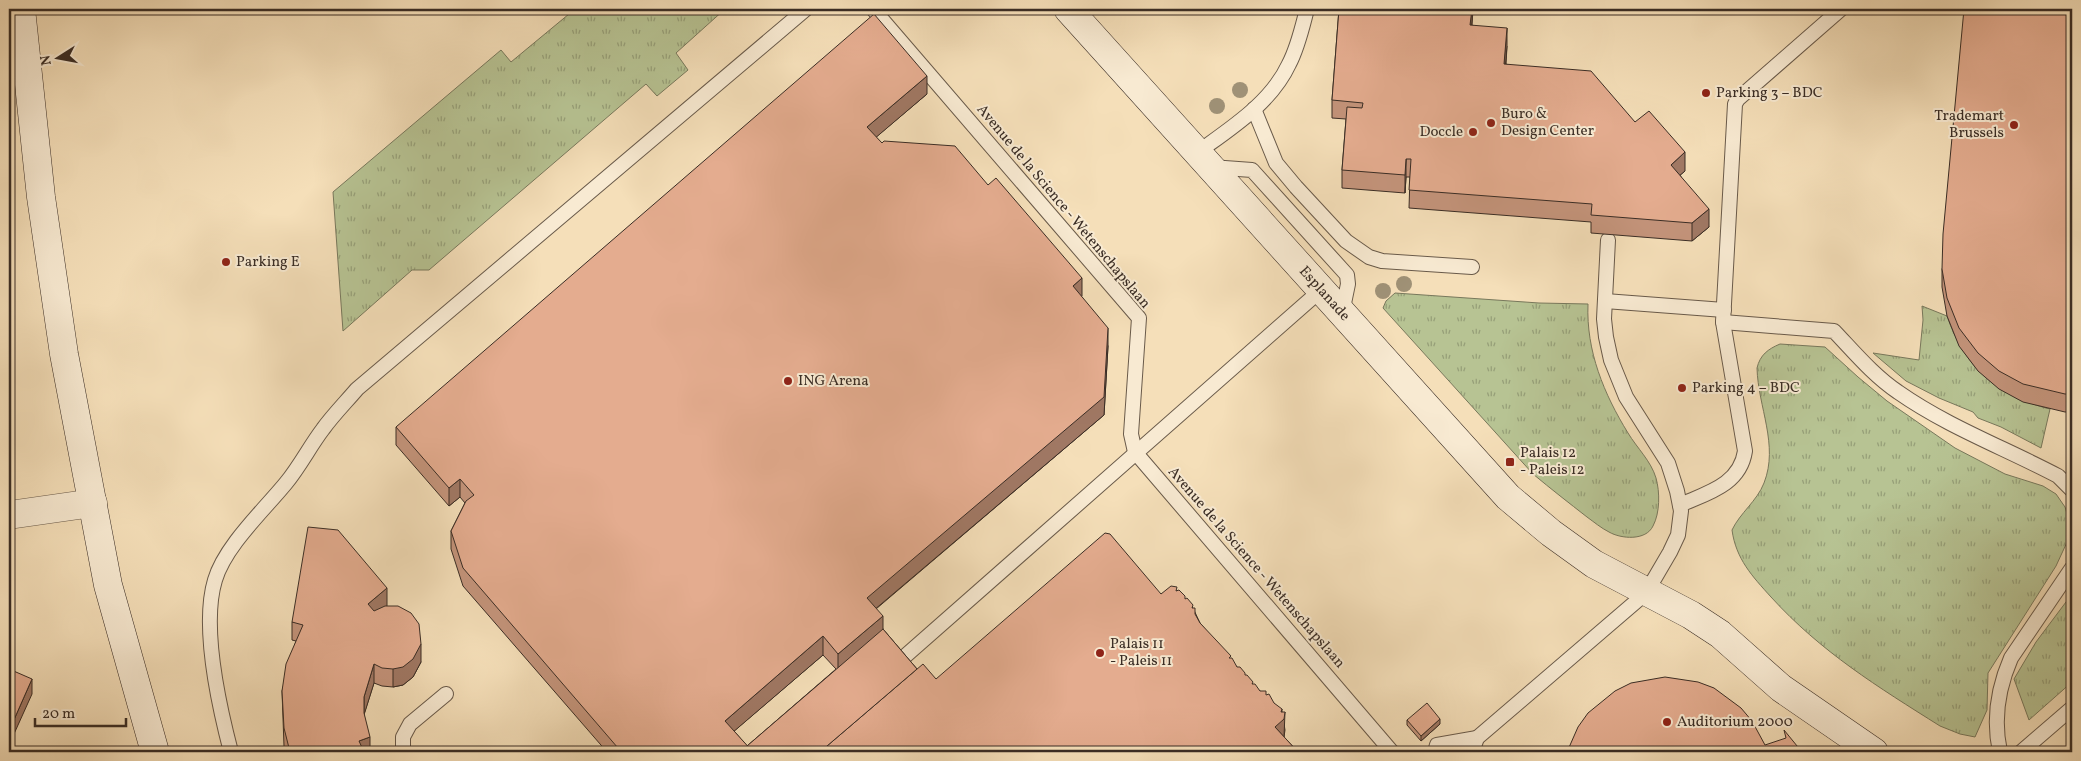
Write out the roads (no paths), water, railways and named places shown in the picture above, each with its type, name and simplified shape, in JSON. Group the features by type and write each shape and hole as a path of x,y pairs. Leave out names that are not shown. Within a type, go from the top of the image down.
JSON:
{"street":[{"path":"21,9 35,145 52,277 66,362 108,585 155,752"},
{"name":"Esplanade","path":"1068,9 1508,497 1551,533 1594,564 1690,615 1720,634 1781,688 1874,752"},
{"path":"9,515 93,503"}],"lane":[{"path":"230,752 218,695 211,636 215,580 225,557 287,482 322,430 357,389 806,9"},
{"name":"Avenue de la Science - Wetenschapslaan","path":"873,9 1139,318 1130,434 1135,452 1392,752"},
{"path":"1204,160 1279,81 1289,65 1300,36 1307,9"},
{"path":"1680,505 1718,489 1726,483 1734,476 1744,457 1744,439 1724,316 1735,104 1738,99 1840,9"},
{"path":"1254,109 1276,163 1346,241 1369,256 1382,261 1472,267"},
{"path":"1204,160 1246,168 1255,172 1347,275 1348,284 1342,313"},
{"path":"1472,752 1477,738 1646,593 1678,535 1681,518 1680,505 1668,463 1626,397 1614,367 1606,337 1604,301 1608,240"},
{"path":"903,658 1321,290"},
{"path":"1604,301 1834,331 1865,364 1898,392 1944,420 2058,476 2072,490"},
{"path":"2000,752 1997,711 2004,674 2012,658 2072,568"},
{"path":"403,752 403,738 410,724 446,694"},
{"path":"2021,752 2072,708"},
{"path":"1435,752 1437,745 1477,738"}],"place":[{"name":"Parking 3 – BDC","path":"1706,93"},
{"name":"Buro & Design Center","path":"1491,123"},
{"name":"Trademart Brussels","path":"2014,125"},
{"name":"Doccle","path":"1473,132"},
{"name":"Parking E","path":"226,262"},
{"name":"ING Arena","path":"788,381"},
{"name":"Parking 4 – BDC","path":"1682,388"},
{"name":"Palais 12 - Paleis 12","path":"1510,462"},
{"name":"Palais 11 - Paleis 11","path":"1100,653"},
{"name":"Auditorium 2000","path":"1667,722"}]}
